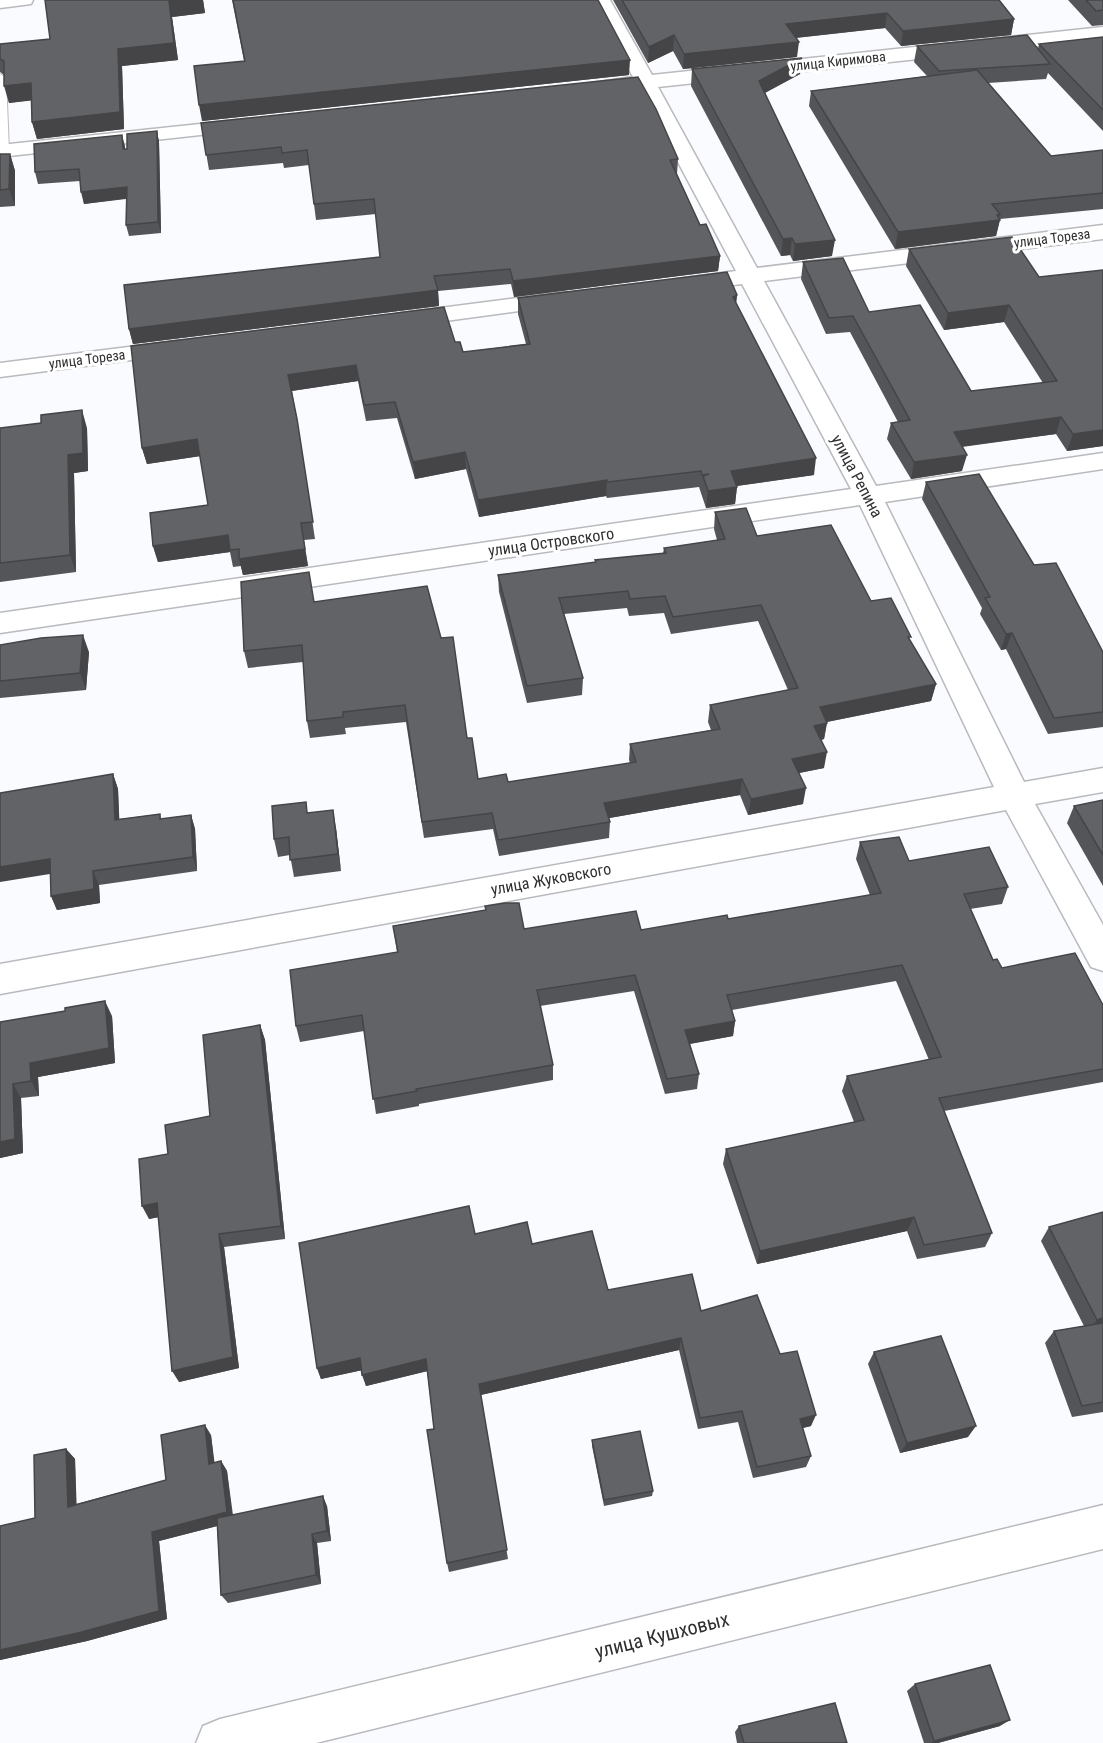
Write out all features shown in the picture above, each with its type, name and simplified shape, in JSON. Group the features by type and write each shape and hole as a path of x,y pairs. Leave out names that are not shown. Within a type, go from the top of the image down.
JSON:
{"street":[{"path":"0,2 24,0"},
{"name":"улица Репина","path":"601,0 868,495 1014,795 1103,957"},
{"name":"улица Киримова","path":"574,89 1103,33"},
{"path":"2,151 265,123"},
{"name":"улица Тореза","path":"669,286 1103,232"},
{"path":"375,323 586,296"},
{"name":"улица Тореза","path":"0,370 199,345"},
{"name":"улица Островского","path":"0,623 1103,461"},
{"name":"улица Жуковского","path":"0,979 1103,780"},
{"name":"улица Кушховых","path":"220,1743 1103,1527"}],"lane":[{"path":"0,78 2,151"}],"building":[{"path":"45,0 176,0 169,1 174,43 118,49 120,112 32,122 31,83 4,86 4,61 0,59 0,44 50,39"},
{"path":"233,0 598,0 630,60 199,105 194,66 245,61"},
{"path":"622,0 999,0 1014,19 903,31 887,13 786,24 799,42 684,54 674,35 649,47"},
{"path":"1086,0 1103,0 1103,10 1096,11"},
{"path":"1027,35 1050,64 939,71 917,46"},
{"path":"1103,37 1103,110 1039,44"},
{"path":"802,58 759,81 835,240 795,244 792,238 783,239 692,69"},
{"path":"977,70 1051,156 1103,150 1103,193 992,204 1000,214 997,215 1000,220 898,232 811,91"},
{"path":"638,77 656,109 678,159 670,160 700,225 706,224 720,256 513,281 510,269 434,276 438,290 129,329 124,285 380,257 374,199 314,204 307,150 282,153 281,147 206,155 201,123"},
{"path":"157,131 158,222 126,225 127,187 81,192 79,169 35,172 34,144 122,135 123,149 127,149 127,134"},
{"path":"0,154 10,154 9,189 0,190"},
{"path":"1012,237 1039,277 1103,270 1103,430 1073,434 1061,417 954,432 967,455 914,462 891,423 910,420 853,316 829,318 803,262 843,258 869,312 920,305 971,391 1057,381 1009,305 948,313 909,249"},
{"path":"727,272 737,295 733,297 816,458 731,471 737,487 708,491 703,476 709,474 702,475 701,471 608,482 607,480 478,500 465,452 413,462 395,402 364,405 356,365 288,375 313,522 301,523 305,549 239,559 239,549 230,550 228,535 153,546 150,513 208,505 197,439 142,448 131,346 444,307 455,342 460,342 463,352 530,344 518,298"},
{"path":"82,410 83,453 68,455 70,555 0,563 0,428 41,423 41,415"},
{"path":"979,474 1034,565 1056,563 1103,652 1103,712 1054,718 1012,633 1006,634 985,598 990,597 926,482"},
{"path":"746,508 757,536 831,525 871,601 891,598 911,637 908,637 936,684 820,707 827,723 814,726 827,752 792,759 806,788 751,799 742,779 604,803 610,822 498,840 492,813 422,822 405,705 343,712 343,717 307,721 302,645 244,651 241,582 309,572 314,602 427,586 441,638 453,637 467,738 472,738 478,779 506,774 508,782 636,762 630,744 720,729 710,705 798,688 761,605 673,617 665,596 630,599 628,591 559,598 583,678 527,686 498,575 596,562 595,560 666,553 664,548 725,539 715,512"},
{"path":"83,635 80,673 0,681 0,645 41,638"},
{"path":"113,774 115,820 160,814 160,819 191,815 193,857 93,871 94,889 51,896 50,859 0,867 0,793"},
{"path":"1103,800 1103,855 1074,806"},
{"path":"306,802 307,813 333,810 338,854 290,860 289,837 274,839 272,806"},
{"path":"899,837 909,861 989,847 1008,887 964,894 993,960 997,959 1002,968 1075,953 1103,1005 1103,1069 939,1098 992,1233 924,1245 914,1217 760,1251 726,1149 864,1120 847,1076 941,1057 902,965 727,995 735,1021 685,1030 699,1074 667,1079 635,975 537,990 553,1065 416,1089 417,1091 373,1099 362,1015 296,1026 290,970 398,952 393,926 486,910 485,906 519,903 524,929 636,911 641,930 727,915 728,919 881,893 860,842"},
{"path":"105,1001 109,1048 30,1063 31,1081 13,1084 15,1139 0,1142 0,1022 65,1011 65,1008"},
{"path":"260,1025 281,1226 219,1234 233,1357 172,1371 157,1203 142,1206 139,1159 168,1154 165,1125 210,1116 203,1035"},
{"path":"469,1206 475,1234 527,1222 532,1244 592,1231 608,1290 692,1274 701,1311 757,1295 780,1354 797,1351 816,1415 800,1419 811,1456 757,1467 742,1411 700,1418 681,1338 479,1384 507,1550 447,1563 427,1430 434,1429 426,1359 362,1375 360,1358 317,1368 299,1243"},
{"path":"1103,1212 1103,1318 1097,1320 1049,1227"},
{"path":"1103,1323 1103,1402 1082,1406 1054,1331"},
{"path":"941,1336 976,1426 907,1443 874,1352"},
{"path":"205,1425 209,1464 221,1461 227,1512 152,1532 159,1611 78,1633 0,1650 0,1526 35,1518 34,1455 66,1449 68,1507 166,1480 161,1435"},
{"path":"640,1431 653,1491 604,1500 592,1440"},
{"path":"323,1496 327,1531 312,1534 316,1575 221,1595 217,1518"},
{"path":"990,1665 1010,1720 934,1741 915,1684"},
{"path":"835,1703 847,1743 744,1743 739,1726"}]}
